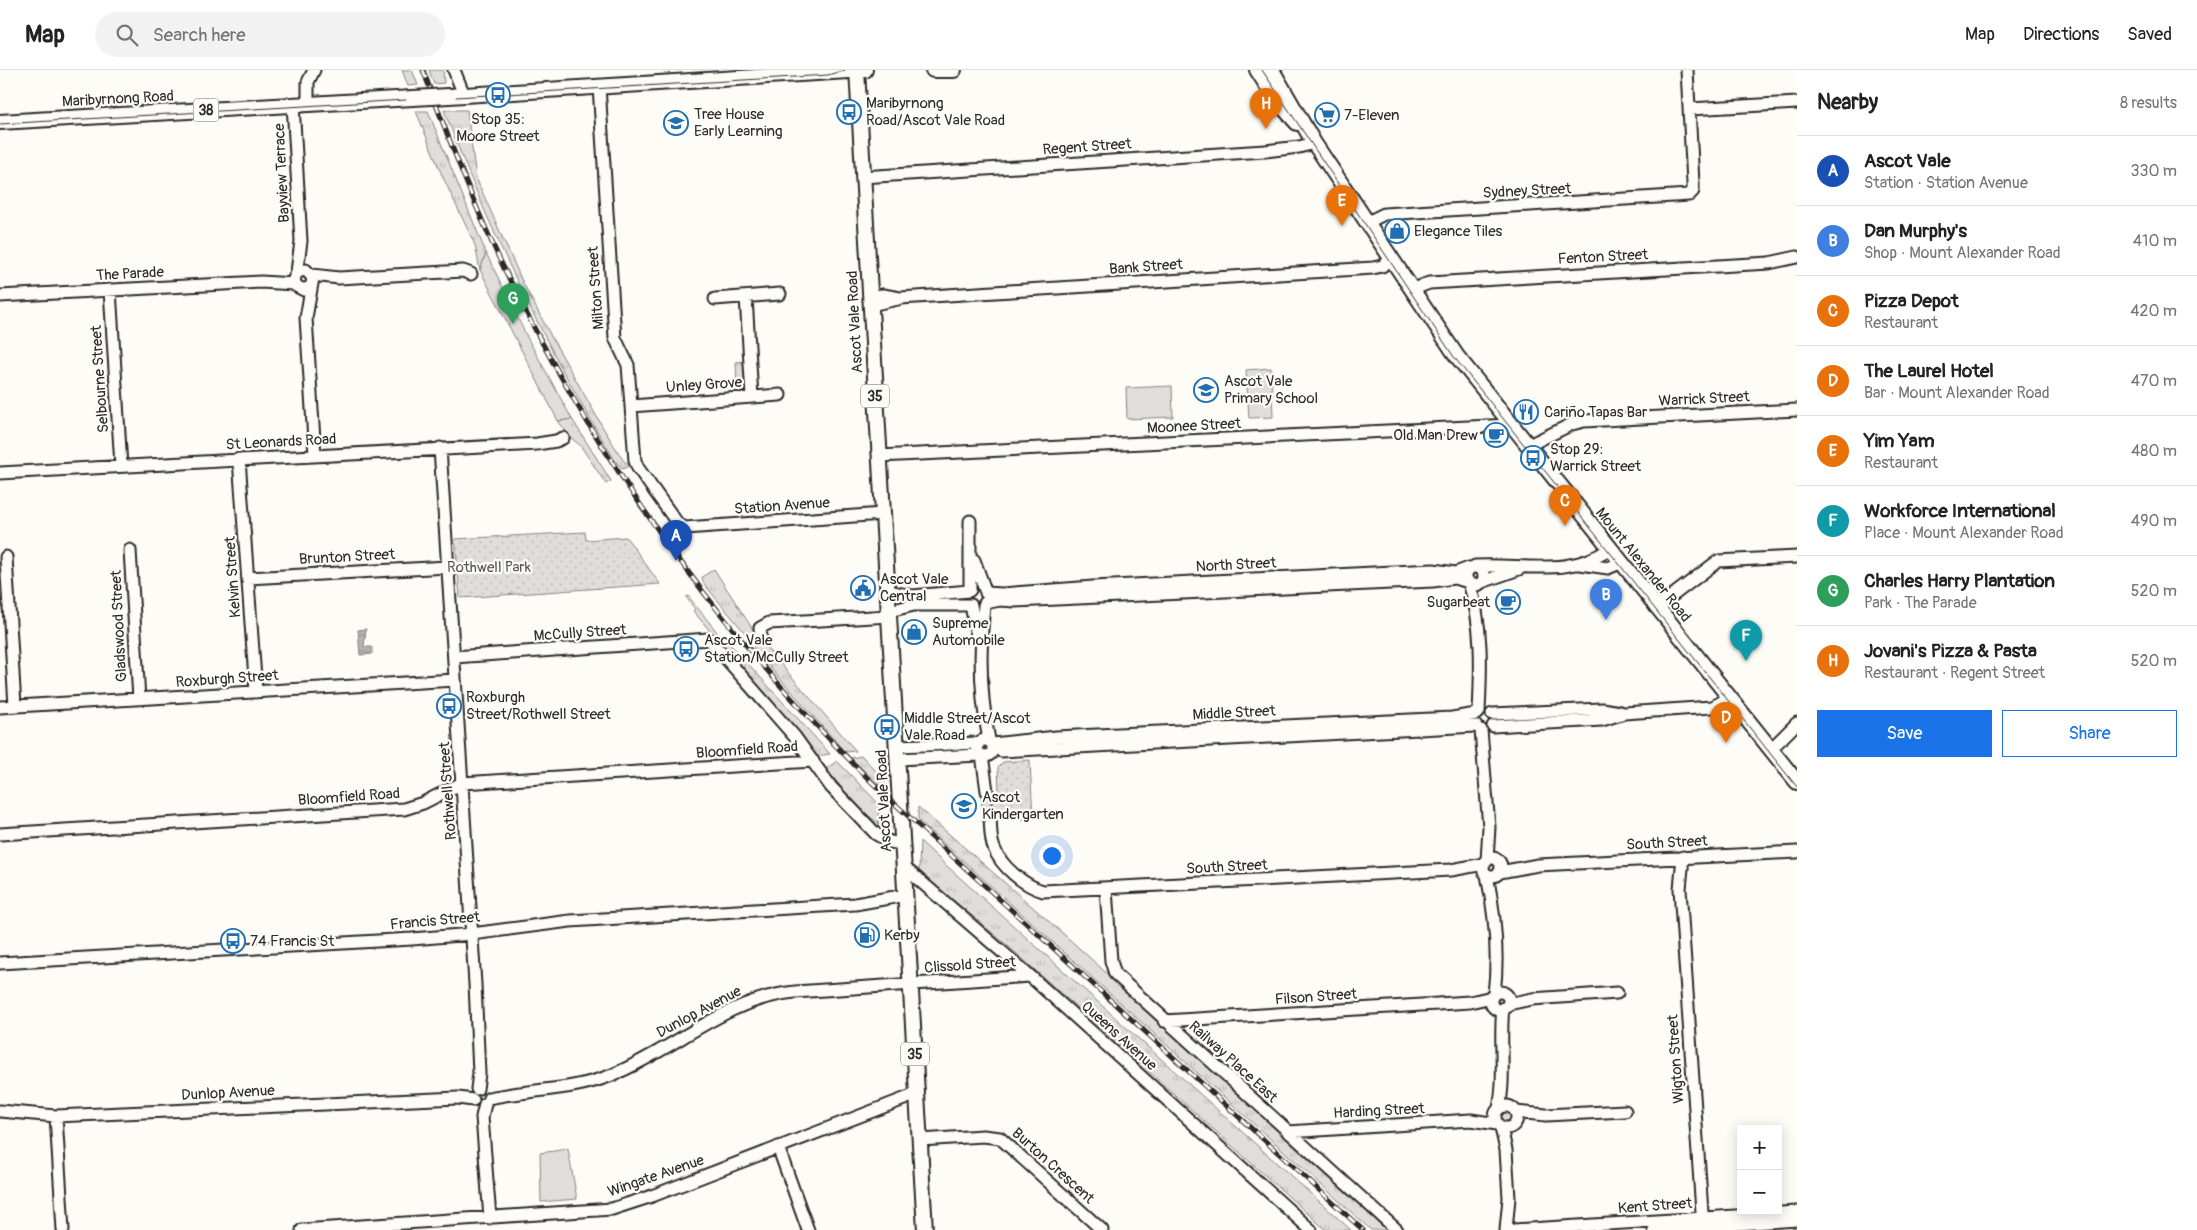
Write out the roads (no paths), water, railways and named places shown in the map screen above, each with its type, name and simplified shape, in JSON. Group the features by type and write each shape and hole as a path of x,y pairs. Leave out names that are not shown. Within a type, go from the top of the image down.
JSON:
{"main road":[{"name":"Ascot Vale Road","path":"857,70 925,1230"},
{"name":"Maribyrnong Road","path":"0,122 866,70"},
{"path":"933,70 954,70"},
{"name":"Mount Alexander Road","path":"1270,73 1275,98 1314,143 1456,355 1620,564 1797,782"}],"street":[{"path":"308,104 308,82 314,70"},
{"path":"454,70 464,95"},
{"path":"1687,70 1690,109 1797,103"},
{"name":"Milton Street","path":"599,86 615,338 628,365 635,460 638,468 676,522 683,527"},
{"name":"Bayview Terrace","path":"293,104 315,456"},
{"name":"Sydney Street","path":"1366,222 1384,214 1677,197 1691,193 1693,183 1690,109"},
{"name":"Regent Street","path":"862,177 1265,151 1300,147 1314,143"},
{"name":"Fenton Street","path":"1411,290 1429,283 1769,263 1797,256"},
{"name":"Bank Street","path":"870,301 884,296 900,298 1373,268 1382,266 1391,260"},
{"name":"The Parade","path":"0,296 463,271 471,274"},
{"name":"Selbourne Street","path":"110,290 121,466"},
{"path":"715,299 780,294"},
{"path":"746,297 752,397"},
{"name":"Unley Grove","path":"631,406 780,395"},
{"name":"Warrick Street","path":"1527,446 1572,424 1584,421 1797,410"},
{"name":"Moonee Street","path":"879,456 1510,425"},
{"name":"St Leonards Road","path":"0,472 537,444 563,438"},
{"name":"Rothwell Street","path":"440,448 490,1218"},
{"name":"Kelvin Street","path":"239,459 256,692"},
{"name":"Station Avenue","path":"683,527 883,514"},
{"path":"970,521 971,552 967,599 980,648"},
{"name":"North Street","path":"1578,564 1597,558 1609,549"},
{"name":"Gladswood Street","path":"130,550 139,700"},
{"path":"971,552 985,598 980,648 987,791"},
{"path":"6,557 15,706"},
{"path":"1656,608 1718,561 1797,557"},
{"name":"North Street","path":"1324,581 1433,570 1454,573 1472,567 1496,565 1520,568 1578,564 1608,568 1620,564"},
{"name":"Brunton Street","path":"248,578 448,567"},
{"path":"1475,583 1466,576 1472,567 1484,572 1475,583 1509,1198 1516,1230"},
{"name":"North Street","path":"985,598 1000,600 1094,592 1324,581 1432,581 1454,578 1475,583 1520,568"},
{"path":"888,591 912,596 969,590 976,587 985,598"},
{"path":"761,638 760,628 768,623 889,614 914,605 970,605 977,608 985,598"},
{"name":"McCully Street","path":"454,657 709,639 813,760"},
{"name":"Roxburgh Street","path":"0,707 455,680"},
{"name":"Middle Street","path":"898,753 985,748 1056,737 1464,718 1484,720 1602,709 1624,713 1712,707 1729,698"},
{"path":"1771,749 1797,723"},
{"path":"813,760 831,787 876,834 885,840 903,844"},
{"name":"Bloomfield Road","path":"0,834 404,809 423,803 462,783 813,760"},
{"name":"South Street","path":"990,818 995,850 1012,871 1028,885 1043,891 1797,852"},
{"name":"Wigton Street","path":"1678,858 1702,1223"},
{"name":"Queens Avenue","path":"904,867 1030,976 1311,1230"},
{"name":"Railway Place East","path":"1106,889 1111,961 1115,974 1164,1021 1397,1230"},
{"name":"Francis Street","path":"0,963 472,934 570,920 906,899"},
{"name":"Clissold Street","path":"911,984 1030,976"},
{"name":"Dunlop Avenue","path":"0,1111 56,1116 458,1098 568,1087 612,1076 722,1014 753,1000 782,993 911,984"},
{"name":"Filson Street","path":"1164,1021 1618,993"},
{"name":"Wingate Avenue","path":"302,1230 361,1228 612,1209 645,1199 917,1094"},
{"name":"Harding Street","path":"1288,1132 1625,1111"},
{"path":"56,1116 63,1230"},
{"name":"Burton Crescent","path":"920,1140 983,1136 1000,1138 1102,1230"},
{"path":"778,1147 808,1230"},
{"path":"1506,1230 1509,1198"},
{"name":"Kent Street","path":"1748,1223 1797,1212"},
{"name":"Kent Street","path":"1516,1230 1797,1220"},
{"name":"Kent Street","path":"1654,1230 1702,1223"}],"water":[{"path":"366,629 364,647 372,647 372,654 360,655 358,630"}],"waterway":[{"path":"992,795 991,807 994,816"}],"tram line":[{"path":"0,124 828,75 845,70"},
{"path":"1262,70 1454,357 1797,787"}],"railway":[{"path":"423,70 479,213 500,260 538,334 578,406 622,476 668,544 718,610 770,674 884,794 1363,1230"}],"place":[{"name":"Stop 35: Moore Street","path":"498,95"},
{"name":"Maribyrnong Road/Ascot Vale Road","path":"849,112"},
{"name":"7-Eleven","path":"1327,115"},
{"name":"Tree House Early Learning","path":"676,123"},
{"name":"Jovani's Pizza & Pasta","path":"1266,129"},
{"name":"Yim Yam","path":"1342,226"},
{"name":"Elegance Tiles","path":"1397,231"},
{"name":"Charles Harry Plantation","path":"513,324"},
{"name":"Ascot Vale Primary School","path":"1206,390"},
{"name":"Cariño Tapas Bar","path":"1526,412"},
{"name":"Old Man Drew","path":"1496,435"},
{"name":"Stop 29: Warrick Street","path":"1533,458"},
{"name":"Pizza Depot","path":"1565,526"},
{"name":"Ascot Vale","path":"676,561"},
{"name":"Ascot Vale Central","path":"863,588"},
{"name":"Sugarbeat","path":"1508,602"},
{"name":"Dan Murphy's","path":"1606,620"},
{"name":"Supreme Automobile","path":"914,632"},
{"name":"Ascot Vale Station/McCully Street","path":"686,649"},
{"name":"Workforce International","path":"1746,661"},
{"name":"Roxburgh Street/Rothwell Street","path":"449,706"},
{"name":"Middle Street/Ascot Vale Road","path":"887,727"},
{"name":"The Laurel Hotel","path":"1726,743"},
{"name":"Ascot Kindergarten","path":"964,806"},
{"name":"Kerby","path":"867,935"},
{"name":"74 Francis St","path":"233,941"}],"park label":[{"name":"Rothwell Park","path":"489,567"}]}
